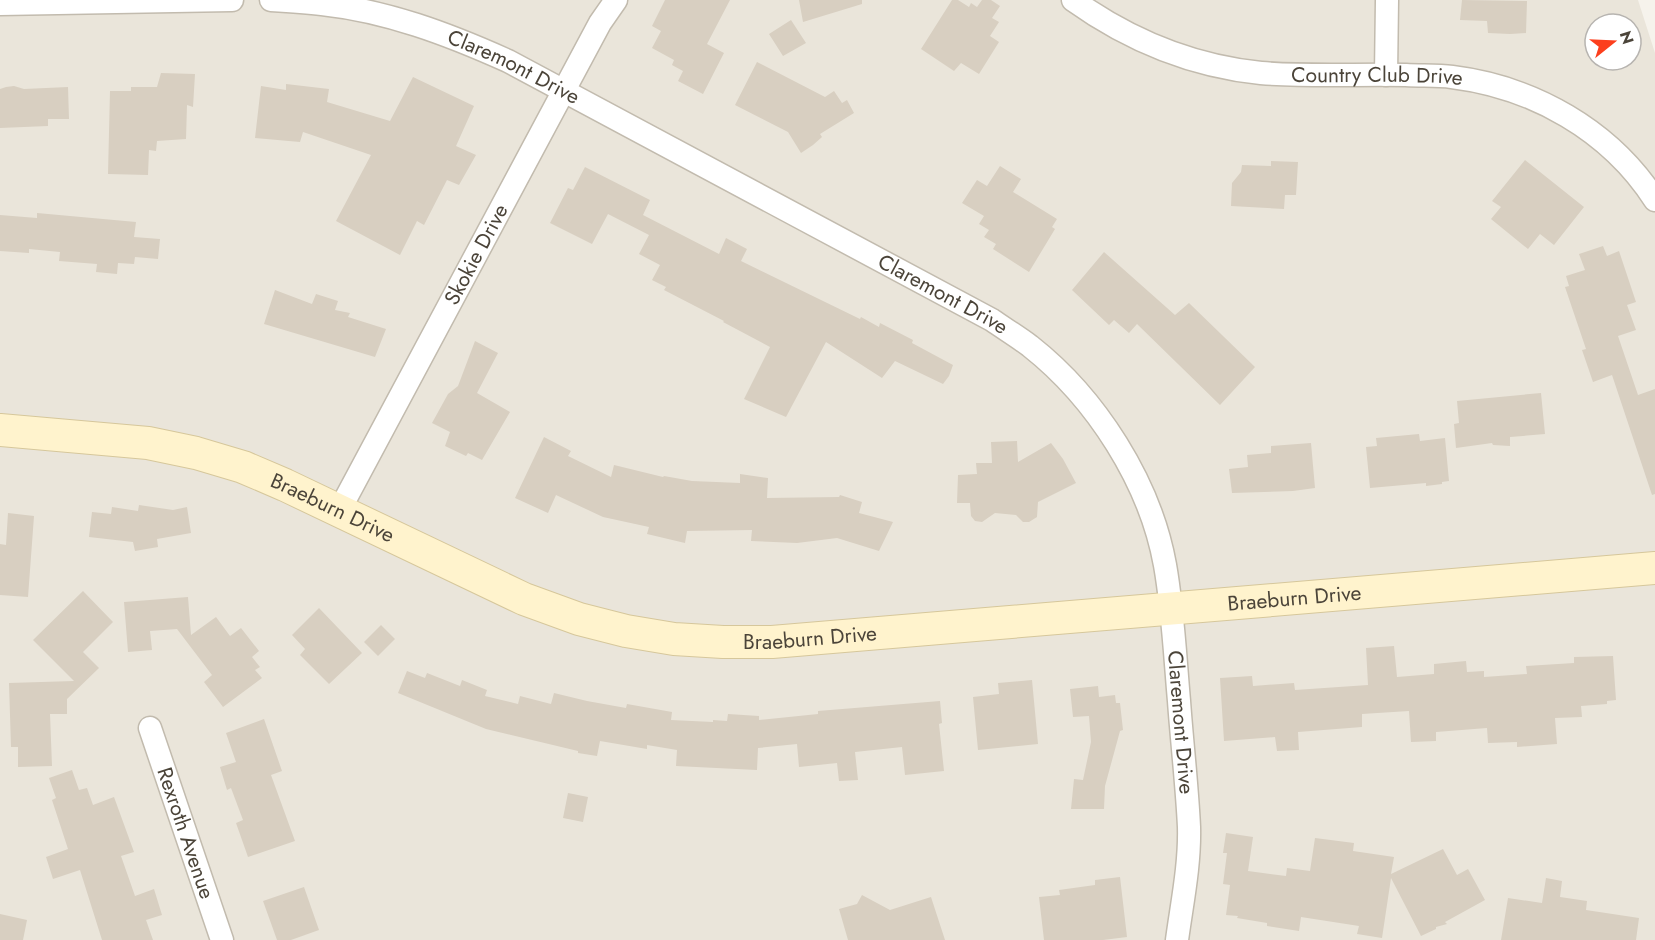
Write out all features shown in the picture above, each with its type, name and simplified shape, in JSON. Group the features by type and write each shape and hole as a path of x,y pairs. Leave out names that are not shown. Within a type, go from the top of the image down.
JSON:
{"street":[{"path":"0,4 232,0"},
{"name":"Claremont Drive","path":"271,0 322,4 370,12 417,24 463,40 508,61 992,320 1030,346 1064,377 1094,411 1120,448 1153,519 1165,563 1171,609 1189,829 1177,940"},
{"name":"Skokie Drive","path":"339,511 600,23 616,0"},
{"name":"Country Club Drive","path":"1073,0 1096,16 1136,38 1178,55 1222,67 1261,73 1450,76 1493,84 1534,98 1593,133 1623,159 1655,200"},
{"path":"1386,0 1386,75"},
{"name":"Braeburn Drive","path":"0,430 148,443 196,453 243,467 524,599 579,619 626,631 674,639 772,642 1655,568"},
{"name":"Rexroth Avenue","path":"150,728 222,940"}],"shaded area":[{"path":"0,0 1638,0 1642,12 1583,12 1583,72 1643,72 1643,16 1655,53 1655,940 0,940"}],"building":[{"path":"665,0 730,0 707,44 724,53 703,94 678,81 683,71 672,65 674,60 652,48 661,31 652,26"},
{"path":"799,0 862,0 862,4 803,22"},
{"path":"952,0 958,0 969,7 971,3 977,7 982,0 991,0 1000,6 992,18 999,22 990,36 999,42 979,74 961,63 954,71 921,49"},
{"path":"1462,0 1527,1 1526,33 1488,33 1487,21 1460,20"},
{"path":"791,20 806,43 783,56 769,34"},
{"path":"757,62 825,97 834,91 842,103 847,100 854,113 820,134 822,137 801,153 788,132 735,105"},
{"path":"161,73 195,74 193,107 187,105 186,139 157,141 156,151 149,150 148,175 108,174 110,91 131,91 131,87 157,87"},
{"path":"413,77 474,106 456,146 476,155 459,185 447,180 424,225 417,221 400,255 336,221 371,155 303,132 300,142 255,138 261,86 286,90 286,84 329,89 327,102 390,121"},
{"path":"14,86 24,89 68,87 69,119 48,119 48,126 0,128 0,89"},
{"path":"1525,160 1584,207 1554,245 1540,234 1528,249 1491,219 1501,207 1492,201"},
{"path":"1271,161 1298,162 1296,195 1285,195 1284,209 1231,206 1232,183 1241,172 1242,165 1271,166"},
{"path":"1000,166 1021,179 1013,192 1057,219 1052,227 1055,229 1029,272 993,249 996,244 984,237 989,230 979,224 984,216 962,203 977,180 987,186"},
{"path":"585,167 650,200 643,215 719,254 726,238 747,249 741,261 860,319 861,317 879,327 880,323 913,340 912,343 953,365 949,376 943,384 895,361 882,378 826,342 786,417 744,399 770,347 664,290 666,287 652,280 660,265 639,254 649,235 608,214 592,244 550,223 568,188 573,190"},
{"path":"37,213 136,222 134,237 160,239 158,259 135,257 134,264 118,263 117,274 96,272 97,264 59,261 60,252 29,249 29,253 0,251 0,215 37,218"},
{"path":"1603,246 1607,256 1619,251 1636,302 1627,305 1636,330 1618,336 1638,395 1655,389 1655,494 1652,495 1612,375 1593,382 1582,350 1586,349 1565,287 1569,286 1566,276 1585,270 1579,254"},
{"path":"1104,252 1175,315 1189,303 1255,367 1220,405 1137,324 1129,333 1114,320 1109,325 1072,290"},
{"path":"275,290 312,304 316,294 338,301 335,310 350,313 348,317 386,329 375,357 264,324"},
{"path":"475,341 498,353 477,393 510,412 482,460 468,453 466,456 445,446 450,432 432,423 448,394 458,386"},
{"path":"1541,393 1545,434 1510,437 1510,446 1493,445 1492,443 1456,448 1454,424 1459,423 1457,401"},
{"path":"1419,434 1420,441 1445,438 1449,481 1426,486 1426,483 1370,488 1366,447 1377,446 1376,438"},
{"path":"544,437 571,451 568,456 611,477 614,465 663,477 692,481 740,483 740,474 768,478 767,498 839,497 840,495 862,502 859,513 893,522 879,551 837,538 797,543 751,541 752,530 687,531 685,543 647,534 649,527 603,517 556,495 548,513 515,498"},
{"path":"1017,441 1018,462 1051,443 1076,483 1038,502 1037,517 1029,522 1023,522 1016,515 995,513 982,522 975,521 971,516 970,503 957,503 958,475 977,474 976,463 992,463 991,442"},
{"path":"1311,443 1315,488 1232,493 1229,469 1248,467 1247,455 1271,453 1271,446"},
{"path":"139,505 173,510 187,507 191,533 157,539 158,547 135,551 133,542 89,537 92,512 111,514 112,507 138,511"},
{"path":"8,513 34,516 28,597 0,595 0,544 6,545"},
{"path":"83,591 113,622 83,652 99,668 67,699 67,714 50,714 52,766 18,767 18,747 11,747 9,683 74,681 33,640"},
{"path":"188,597 191,635 216,617 230,636 241,628 259,651 252,657 260,667 255,670 262,678 223,707 204,682 212,675 177,629 150,631 152,650 128,652 124,602"},
{"path":"319,608 362,653 329,684 300,655 305,649 292,635"},
{"path":"381,625 395,639 378,656 364,642"},
{"path":"1394,646 1397,677 1434,674 1434,664 1466,661 1467,672 1484,671 1484,677 1527,674 1526,666 1574,663 1574,657 1613,656 1616,700 1607,701 1607,704 1581,706 1582,717 1555,718 1557,744 1517,747 1517,742 1488,743 1487,728 1436,732 1436,741 1411,742 1409,711 1362,714 1362,727 1298,732 1299,750 1277,751 1275,737 1224,741 1220,678 1252,676 1253,686 1294,683 1295,690 1368,685 1366,648"},
{"path":"407,671 425,678 427,673 460,686 462,680 487,690 485,696 518,704 520,696 551,704 554,693 626,708 627,704 672,712 671,720 727,721 728,714 759,716 759,720 818,714 818,711 940,701 942,723 939,724 944,771 905,775 902,747 855,752 858,780 839,781 837,763 799,767 797,744 758,748 757,770 676,766 677,750 647,745 647,749 600,741 597,756 578,753 578,751 486,729 398,693"},
{"path":"1032,680 1038,744 978,750 973,697 999,694 998,683"},
{"path":"1098,686 1099,697 1115,695 1116,703 1120,703 1123,730 1120,731 1105,786 1104,809 1071,809 1074,779 1083,780 1091,742 1089,716 1073,717 1070,689"},
{"path":"264,719 282,771 271,775 295,841 248,857 236,823 243,820 231,788 227,790 220,767 236,762 226,733"},
{"path":"72,770 79,790 87,788 93,805 114,797 134,852 121,856 135,896 154,889 162,915 146,920 153,940 102,940 80,870 53,879 46,857 68,849 52,800 56,798 49,778"},
{"path":"568,793 588,797 583,822 563,818"},
{"path":"1226,833 1253,837 1248,871 1286,876 1287,868 1310,871 1315,838 1354,843 1353,851 1394,857 1391,874 1443,849 1457,875 1468,869 1485,900 1445,922 1447,924 1436,927 1421,936 1391,878 1382,938 1357,934 1359,926 1301,917 1299,931 1267,926 1267,923 1226,915 1230,885 1223,884 1227,853 1223,853"},
{"path":"1120,877 1127,937 1103,940 1044,940 1039,897 1060,895 1059,890 1095,885 1095,880"},
{"path":"1546,878 1562,881 1560,897 1587,901 1586,910 1639,918 1636,940 1501,940 1508,898 1542,903"},
{"path":"304,887 319,930 291,940 277,940 263,901"},
{"path":"862,895 890,910 931,897 945,940 848,940 839,909 857,904"},
{"path":"0,914 27,920 23,940 0,940"}]}
